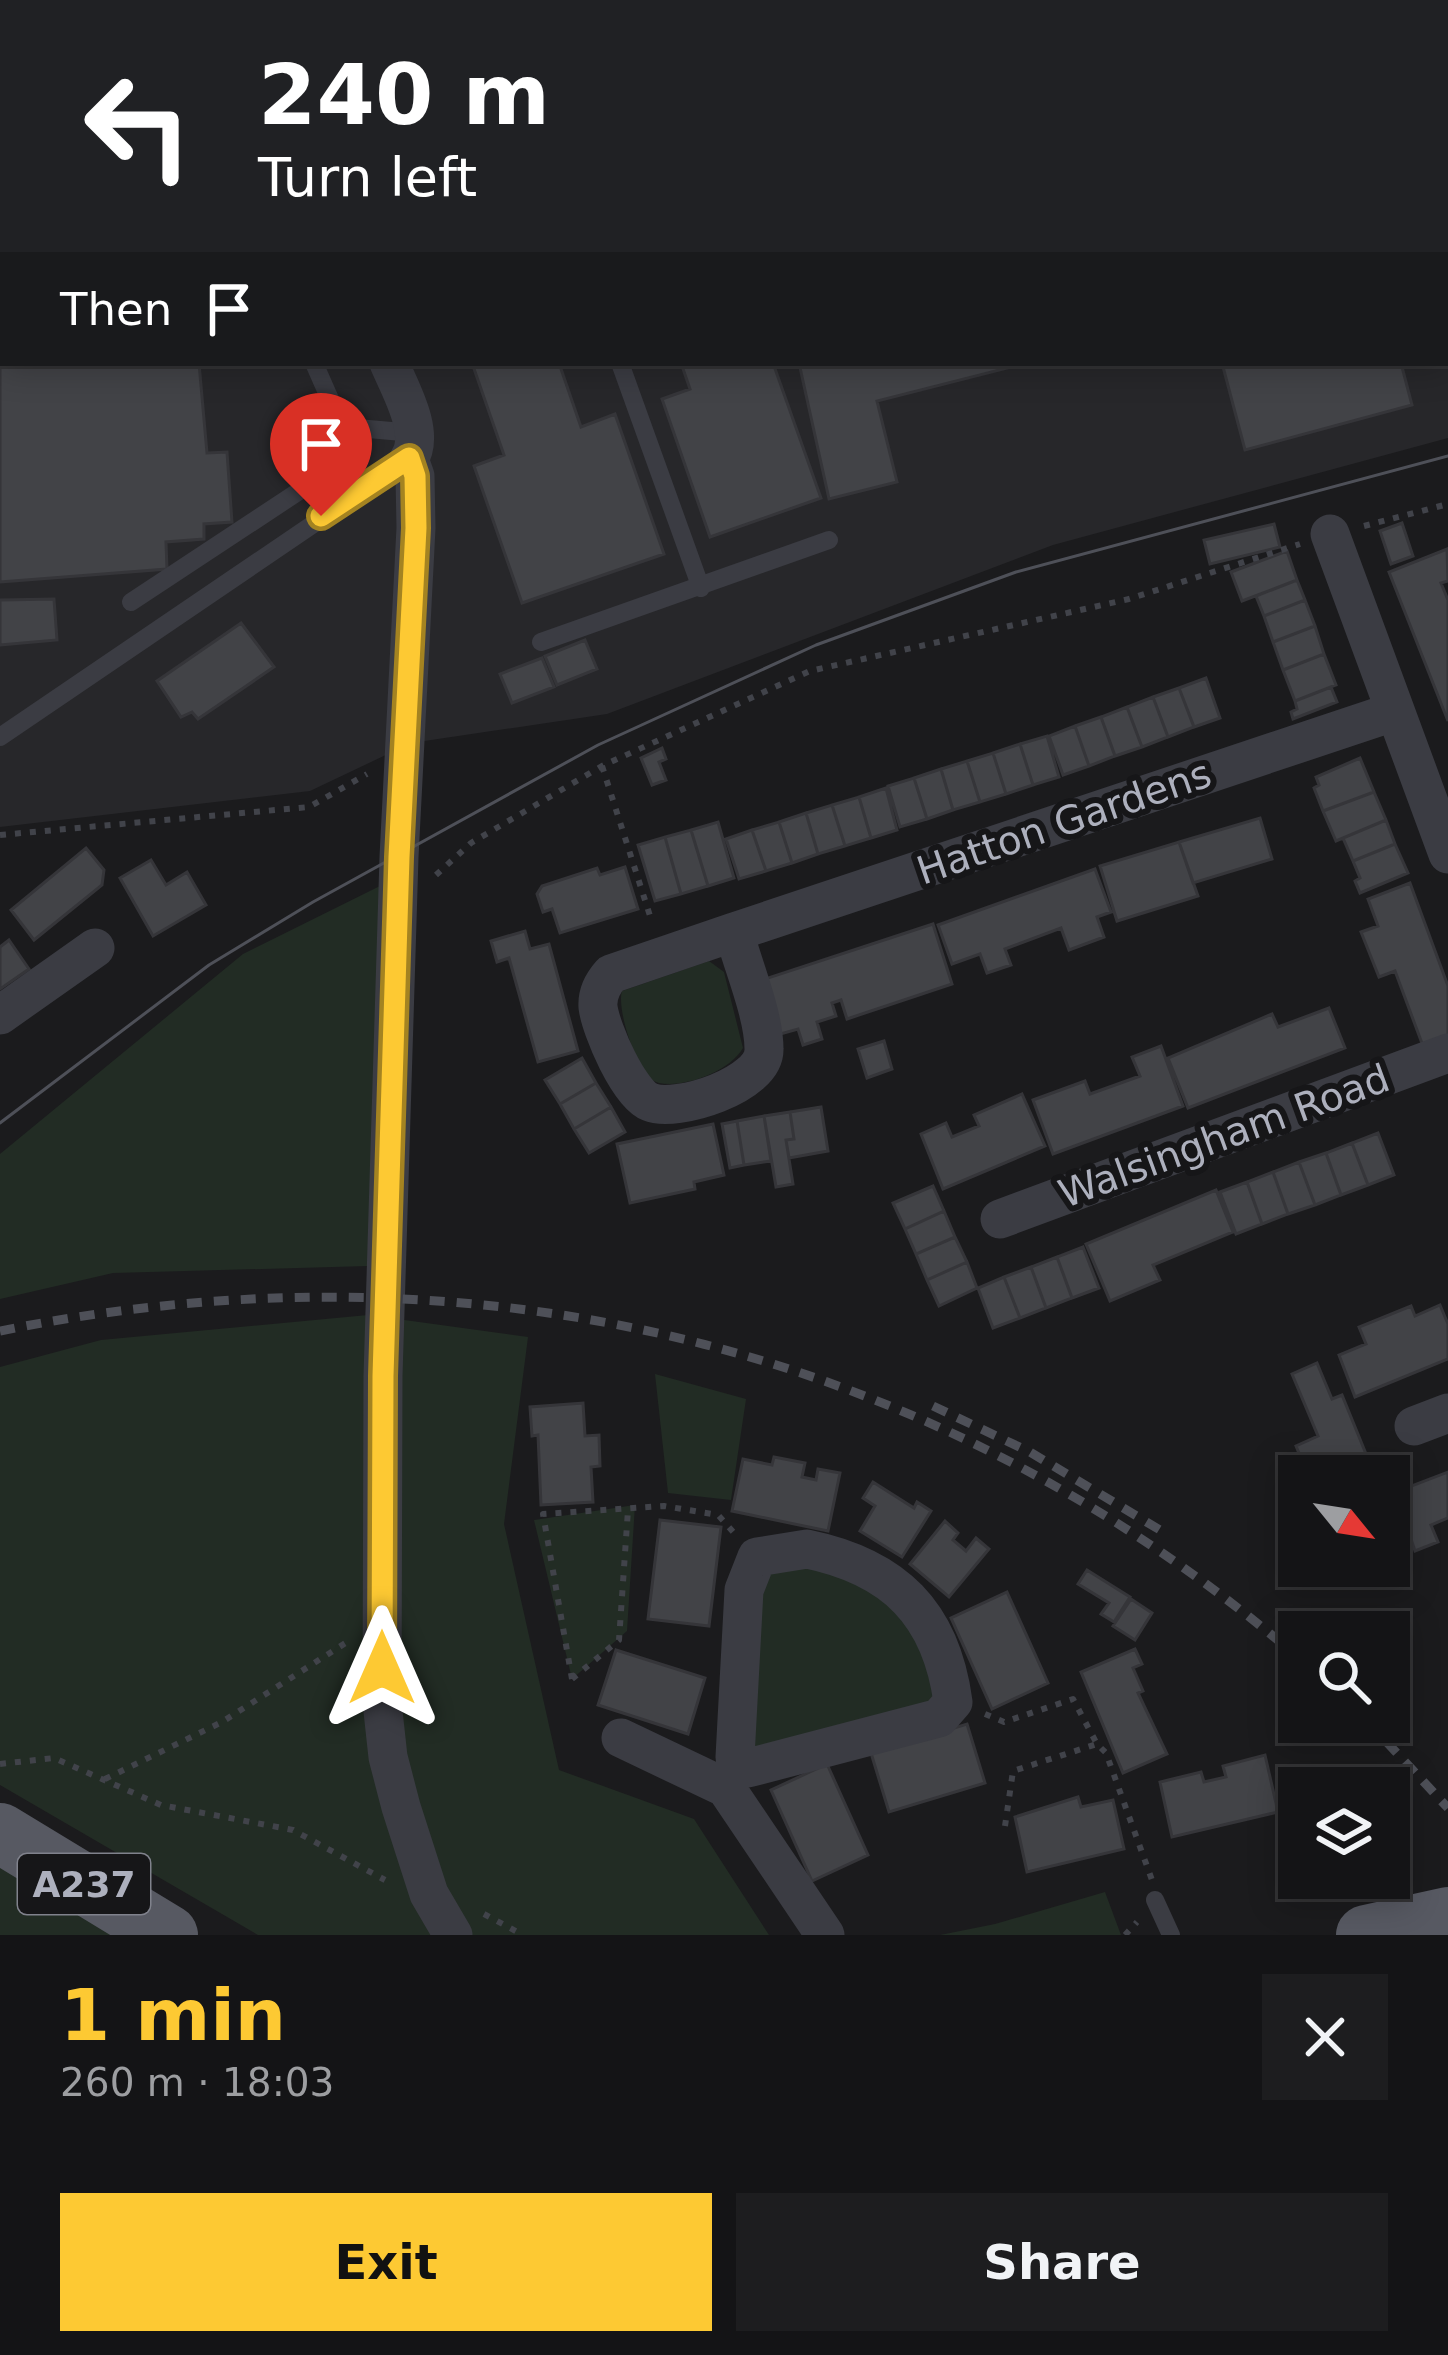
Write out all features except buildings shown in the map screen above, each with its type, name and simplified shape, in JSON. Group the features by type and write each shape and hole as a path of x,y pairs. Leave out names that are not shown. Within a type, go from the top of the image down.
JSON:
{"main road":[{"name":"A237","path":"0,1833 168,1935"},
{"path":"1377,1932 1448,1917"}],"street":[{"path":"390,366 411,446 416,528 386,764 416,885 383,1376 382,1702 388,1757 429,1894 453,1935"},
{"path":"1330,534 1448,854"},
{"name":"Hatton Gardens","path":"734,932 765,1053 758,1070 721,1093 658,1106 636,1095 598,1007 601,985 611,974 662,954 1393,712"},
{"path":"0,1015 95,948"},
{"name":"Walsingham Road","path":"1000,1219 1448,1053"},
{"path":"621,1738 734,1775 939,1718 953,1702 949,1673 929,1624 905,1595 880,1574 849,1558 807,1550 757,1557 744,1590 734,1775 825,1935"}],"lane":[{"path":"130,602 325,474 342,448 340,422 315,366"},
{"path":"621,366 701,588"},
{"path":"340,422 411,446"},
{"path":"0,737 411,446"},
{"path":"541,642 829,540"},
{"path":"1155,1900 1172,1935"}],"path":[{"path":"416,885 471,843 602,766 810,670 1129,599 1330,534 1448,504"},
{"path":"0,835 309,808 386,764"},
{"path":"602,766 662,954"},
{"path":"628,1510 619,1640 572,1679 543,1514 664,1506 718,1515 757,1557"},
{"path":"105,1779 222,1722 345,1642 367,1634"},
{"path":"953,1702 1004,1722 1073,1699 1106,1753 1152,1878 1155,1900"},
{"path":"1005,1826 1013,1771 1097,1744"},
{"path":"0,1764 54,1758 161,1805 293,1830 396,1886"}],"shaded area":[{"path":"0,366 1448,366 1448,438 1053,545 607,714 411,743 310,791 0,827"},
{"path":"382,885 368,1266 113,1273 0,1299 0,1154 243,954"},
{"path":"709,961 724,972 743,1048 728,1064 706,1076 659,1083 651,1079 630,1042 622,991"},
{"path":"368,1315 528,1337 504,1524 559,1770 694,1819 769,1935 258,1935 0,1785 0,1367 101,1340"},
{"path":"655,1374 746,1399 731,1500 668,1493"},
{"path":"635,1505 627,1631 572,1679 534,1520"},
{"path":"783,1556 884,1566 942,1703 750,1763 749,1591"},
{"path":"0,1862 131,1935 0,1935"},
{"path":"1105,1892 1121,1935 940,1935 995,1924"}],"tram line":[{"path":"0,1123 209,965 313,902 598,745 816,645 1016,572 1448,456"}],"railway":[{"path":"0,1331 176,1305 350,1297 521,1309 688,1340 851,1391 1008,1461 1157,1550 1278,1642"},
{"path":"933,1406 1030,1452 1165,1533"},
{"path":"1388,1743 1448,1808"}],"route":[{"path":"321,516 409,458 415,476 416,528 399,857 383,1376 382,1668"}]}
